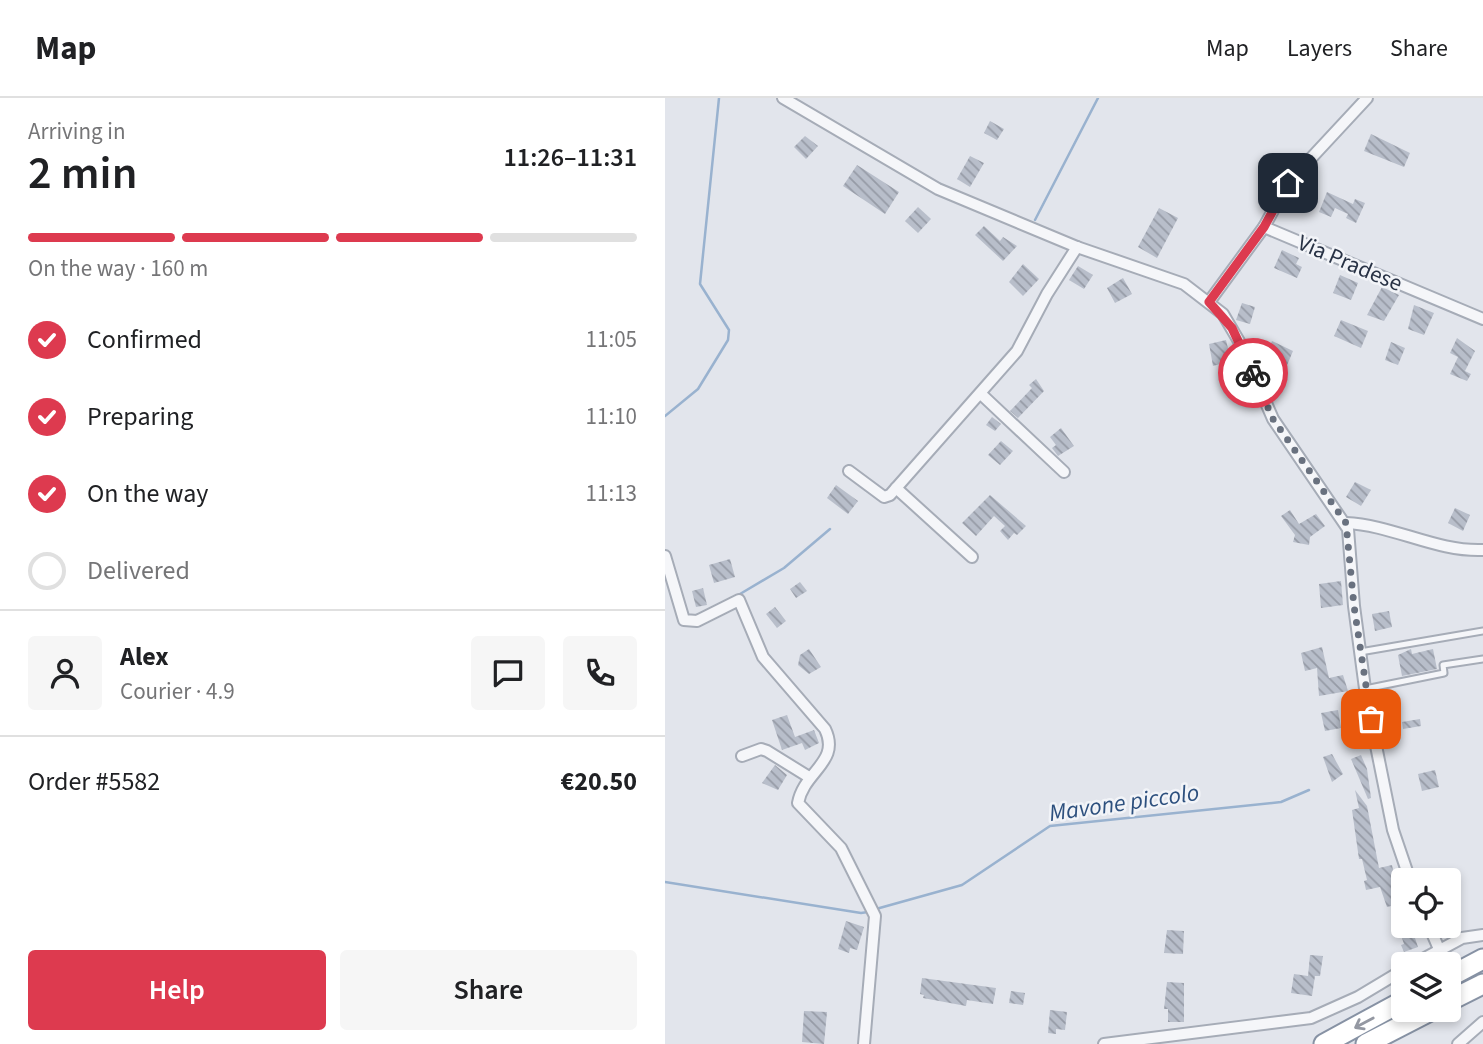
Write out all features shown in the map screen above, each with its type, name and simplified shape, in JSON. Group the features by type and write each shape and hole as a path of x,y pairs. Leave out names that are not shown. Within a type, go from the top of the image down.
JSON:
{"highway":[{"path":"1461,971 1483,959"},
{"path":"1461,995 1483,984"},
{"path":"1324,1044 1391,1008"},
{"path":"1366,1044 1409,1022"}],"street":[{"path":"783,98 938,189 1077,247 1184,284 1209,302 1232,328 1273,419 1346,523 1365,689 1393,830 1406,868"},
{"path":"1209,302 1264,227 1288,183 1312,154 1367,98"},
{"name":"Via Pradese","path":"1264,227 1483,319"},
{"path":"849,471 884,498 896,488 1017,351 1047,294 1077,247"},
{"path":"981,394 1064,472"},
{"path":"896,488 972,557"},
{"path":"1346,523 1368,524 1458,549 1483,550"},
{"path":"665,556 684,620 697,621 739,600 763,657 825,729 831,741 827,757 809,777 798,803 841,848 875,916 864,1044"},
{"path":"742,756 761,749 809,777"},
{"path":"1434,952 1462,938 1483,935"},
{"path":"1434,938 1439,949"},
{"path":"1104,1044 1311,1018 1358,997 1391,977"},
{"path":"1458,1044 1483,1022"}],"lane":[{"path":"1360,652 1483,631"},
{"path":"1365,689 1444,673 1443,665 1483,659"}],"building":[{"path":"990,121 1004,129 997,140 984,133"},
{"path":"1371,134 1410,153 1404,167 1364,151"},
{"path":"805,136 818,146 806,159 794,147"},
{"path":"970,156 984,163 970,187 957,179"},
{"path":"857,165 899,192 885,214 843,186"},
{"path":"1327,192 1353,204 1355,199 1365,203 1356,223 1346,218 1348,214 1335,208 1331,217 1319,212"},
{"path":"918,207 931,219 918,233 905,221"},
{"path":"1159,208 1178,218 1157,258 1138,247"},
{"path":"984,226 1000,241 1003,237 1017,246 1003,261 975,235"},
{"path":"1282,250 1299,258 1296,264 1302,267 1297,278 1274,268"},
{"path":"1023,264 1039,279 1023,296 1009,282"},
{"path":"1078,266 1093,275 1084,289 1069,280"},
{"path":"1340,275 1358,283 1351,300 1333,293"},
{"path":"1123,278 1132,294 1115,303 1107,288"},
{"path":"1382,287 1399,295 1384,321 1367,315"},
{"path":"1242,303 1255,307 1250,324 1236,320"},
{"path":"1414,305 1434,313 1424,335 1408,329"},
{"path":"1341,320 1368,331 1361,348 1334,336"},
{"path":"1457,338 1475,351 1465,371 1471,374 1467,381 1450,374 1458,357 1450,353"},
{"path":"1226,340 1231,361 1213,366 1209,344"},
{"path":"1272,341 1293,351 1283,375 1275,372 1278,365 1264,359"},
{"path":"1391,342 1405,348 1398,365 1385,360"},
{"path":"1036,379 1044,391 1018,418 1010,411 1032,388 1029,385"},
{"path":"992,417 1001,424 995,431 986,425"},
{"path":"1061,428 1074,446 1058,456 1052,448 1056,445 1050,437"},
{"path":"1001,441 1013,451 1000,465 988,455"},
{"path":"1355,482 1371,490 1361,506 1346,497"},
{"path":"836,485 858,501 848,514 827,498"},
{"path":"990,495 1026,526 1008,540 1000,531 1005,526 994,516 976,536 962,523"},
{"path":"1455,508 1470,515 1463,531 1448,523"},
{"path":"1290,510 1299,524 1316,514 1325,526 1310,537 1309,545 1293,542 1295,535 1281,516"},
{"path":"730,559 735,577 714,583 709,565"},
{"path":"1341,581 1343,605 1321,608 1319,584"},
{"path":"800,582 807,591 796,598 790,589"},
{"path":"703,588 707,605 696,607 692,591"},
{"path":"775,607 786,621 777,628 766,614"},
{"path":"1389,611 1392,627 1375,631 1372,614"},
{"path":"1322,647 1329,678 1343,675 1348,691 1319,696 1317,668 1305,671 1301,653"},
{"path":"809,649 821,667 809,674 798,665 800,655"},
{"path":"1411,649 1412,654 1433,649 1437,669 1402,676 1398,655"},
{"path":"1338,710 1341,728 1325,731 1321,713"},
{"path":"787,715 795,737 814,730 819,743 805,750 802,743 782,750 772,720"},
{"path":"1420,719 1421,726 1403,729 1402,722"},
{"path":"1332,754 1343,774 1332,782 1323,757"},
{"path":"1361,755 1367,769 1371,798 1368,799 1351,759"},
{"path":"775,765 787,775 778,790 762,783"},
{"path":"1435,770 1439,787 1422,791 1418,774"},
{"path":"1355,790 1367,806 1379,868 1392,865 1391,906 1387,907 1380,887 1366,890 1364,881 1367,880 1362,859 1359,859 1352,810 1359,808"},
{"path":"846,921 864,927 857,950 850,948 849,953 838,949"},
{"path":"1167,930 1184,931 1183,954 1164,953"},
{"path":"1402,938 1415,938 1418,947 1404,952 1401,945 1404,944"},
{"path":"1310,955 1323,956 1320,976 1315,976 1312,996 1291,993 1294,974 1308,976"},
{"path":"922,978 996,988 993,1004 967,1000 966,1006 923,998 924,995 920,994"},
{"path":"1167,982 1184,983 1184,1022 1168,1022 1168,1009 1164,1009"},
{"path":"1011,991 1025,993 1023,1005 1009,1003"},
{"path":"1050,1010 1067,1012 1065,1030 1056,1029 1056,1034 1048,1033"},
{"path":"804,1011 827,1012 824,1044 802,1042"}],"waterway":[{"name":"Mavone piccolo","path":"665,416 698,389 728,340 729,330 700,284 719,98"},
{"name":"Mavone piccolo","path":"1035,220 1098,98"},
{"name":"Mavone piccolo","path":"740,594 784,568 830,529"},
{"name":"Mavone piccolo","path":"876,909 962,885 1050,826 1281,802 1309,790"},
{"name":"Mavone piccolo","path":"665,882 868,912"}],"way so far":[{"path":"1253,373 1273,419 1346,523 1354,606 1371,719"}],"route":[{"path":"1253,373 1232,328 1223,314 1209,302 1264,227 1288,183"}]}
